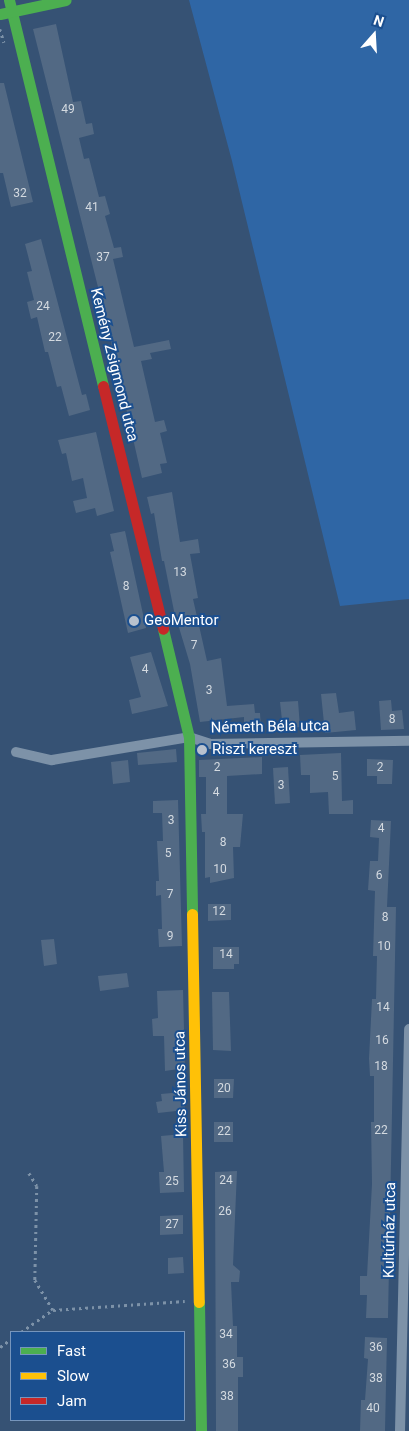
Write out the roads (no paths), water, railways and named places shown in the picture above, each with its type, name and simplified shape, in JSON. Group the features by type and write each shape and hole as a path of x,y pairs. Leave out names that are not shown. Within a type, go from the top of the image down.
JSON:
{"street":[{"name":"Kemény Zsigmond utca","path":"10,0 189,737"},
{"path":"0,14 66,0"},
{"name":"Németh Béla utca","path":"16,752 52,760 189,737 210,744 409,741"},
{"name":"Kiss János utca","path":"189,737 201,1431"},
{"name":"Kultúrház utca","path":"400,1431 409,1029"}],"place":[{"name":"GeoMentor","path":"134,621"},
{"name":"Riszt kereszt","path":"202,750"}]}
